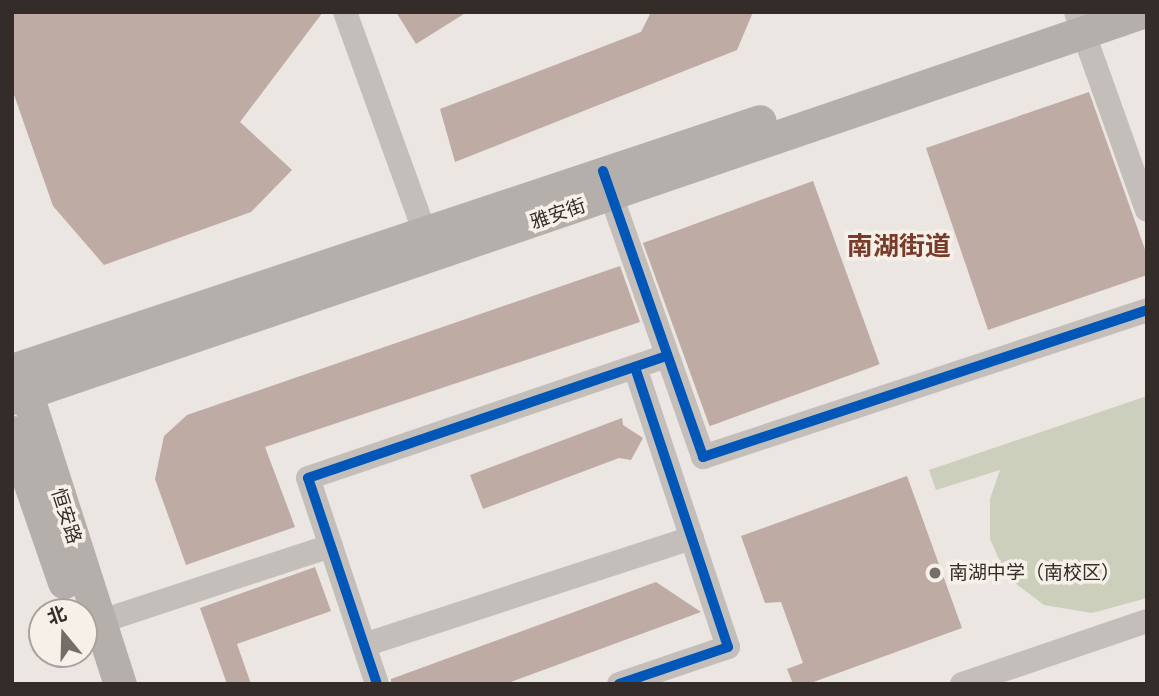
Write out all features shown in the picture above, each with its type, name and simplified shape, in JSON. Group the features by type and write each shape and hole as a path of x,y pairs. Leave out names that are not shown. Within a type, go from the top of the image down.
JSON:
{"main road":[{"name":"雅安街","path":"16,376 607,183 1077,19 1142,12"},
{"name":"雅安街","path":"16,376 425,233 607,183"},
{"name":"恒安路","path":"16,376 78,598"},
{"name":"恒安路","path":"12,432 75,598"},
{"name":"恒安路","path":"98,646 120,684"}],"street":[{"path":"345,12 425,233"},
{"path":"1077,19 1147,210"},
{"path":"607,183 702,457 1147,310"},
{"path":"377,684 308,478 667,356"},
{"path":"619,684 728,647 635,367"},
{"path":"364,645 692,538"},
{"path":"98,622 331,546"},
{"path":"962,684 1147,621"}],"green space":[{"path":"1147,396 1147,598 1092,613 1044,605 1007,577 990,539 990,499 1000,470 936,490 929,470"}],"building":[{"path":"12,12 323,12 240,122 292,170 251,212 104,265 53,206 12,89"},
{"path":"396,12 467,12 416,44"},
{"path":"651,12 753,12 737,50 455,162 440,109 641,32"},
{"path":"1089,92 1147,255 1147,275 988,330 926,148"},
{"path":"813,181 880,364 710,426 643,243"},
{"path":"620,266 640,322 265,447 295,527 186,565 155,479 164,436 187,415"},
{"path":"622,418 623,425 643,438 631,460 619,458 483,509 470,475"},
{"path":"907,476 962,628 808,684 793,684 787,669 803,663 781,602 765,603 741,536"},
{"path":"315,567 331,611 237,644 251,684 227,684 200,608"},
{"path":"656,582 701,612 505,684 391,684 391,679"}],"cycle path":[{"path":"603,171 703,457 1147,310"},
{"path":"377,684 308,478 667,356"},
{"path":"619,684 728,647 635,367"}],"place":[{"name":"南湖中学（南校区）","path":"935,573"}],"district":[{"name":"南湖街道","path":"899,246"}]}
